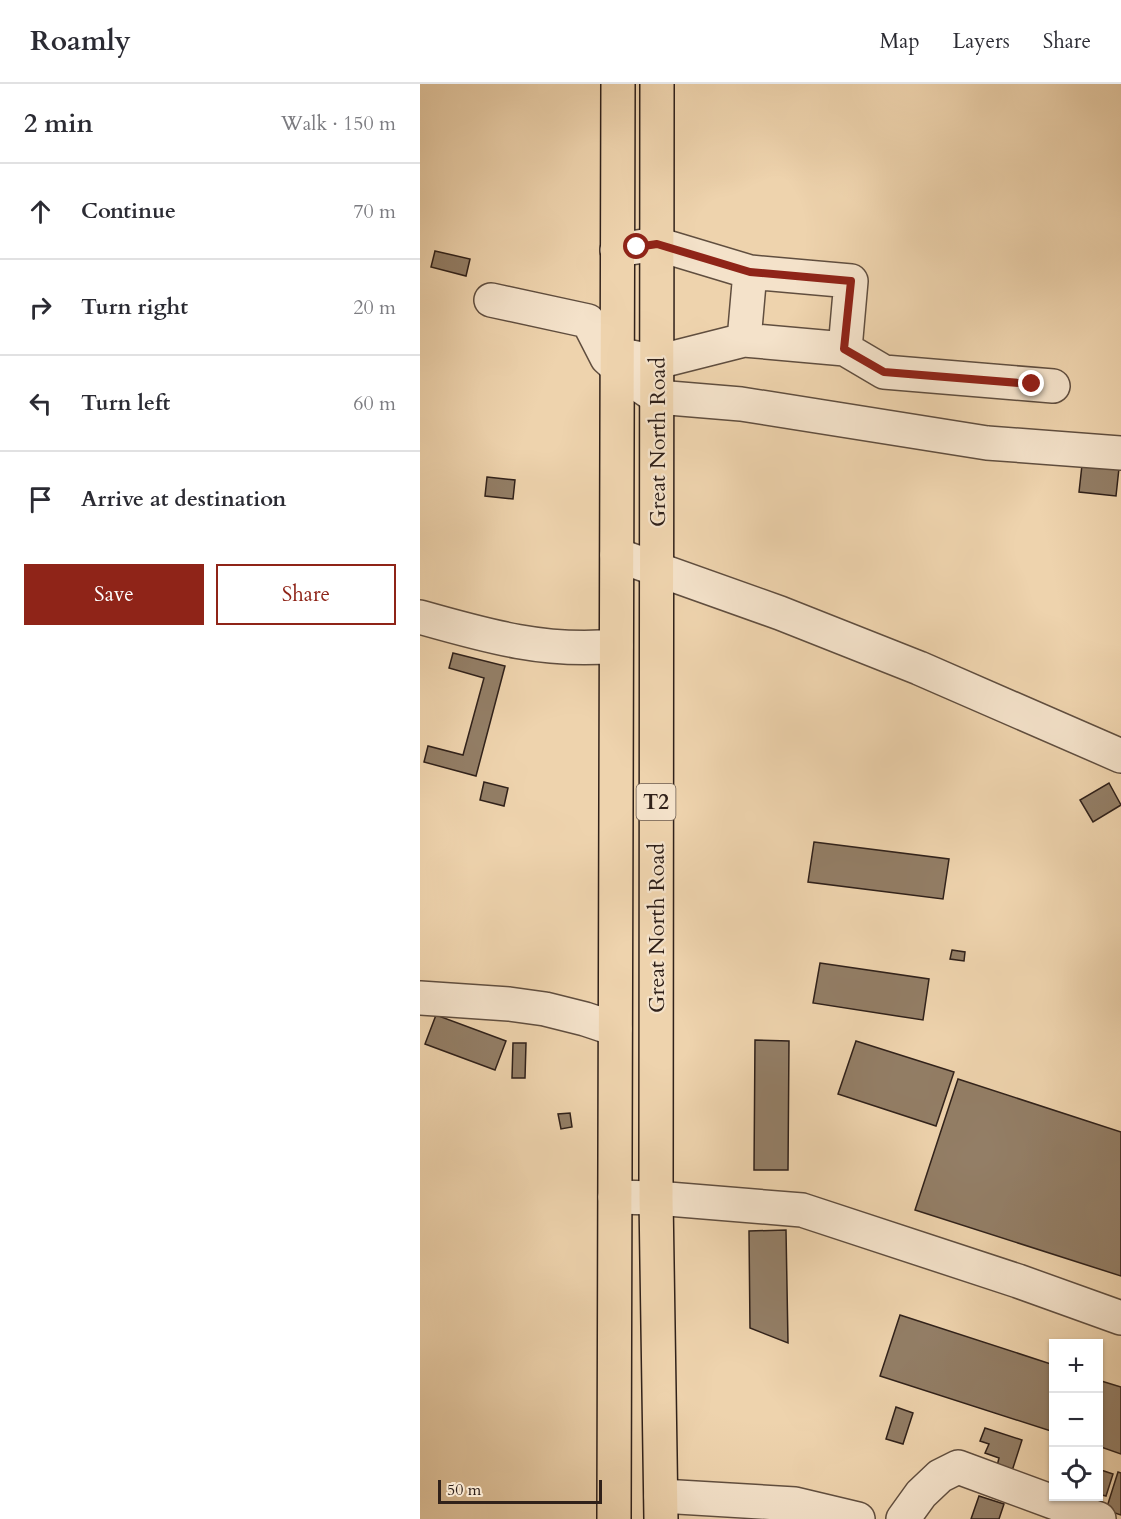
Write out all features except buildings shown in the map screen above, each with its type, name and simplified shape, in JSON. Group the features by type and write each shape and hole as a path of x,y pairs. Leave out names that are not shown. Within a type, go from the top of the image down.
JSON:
{"highway":[{"name":"Great North Road","path":"614,1519 618,84"},
{"name":"Great North Road","path":"657,84 656,1198 661,1507"}],"street":[{"path":"617,250 657,244 750,272 851,281 844,349"},
{"path":"744,340 750,272"},
{"path":"491,300 588,321 608,358 617,361 657,362 744,340 844,349 884,372 1053,386"},
{"path":"617,361 629,378 657,397 741,404 987,443 1121,453"},
{"path":"616,555 780,613 919,668 1121,756"},
{"path":"420,617 490,636 548,647 616,646"},
{"path":"420,998 509,1004 545,1009 615,1029"},
{"path":"615,1197 656,1198 802,1210 1018,1281 1121,1318"},
{"path":"903,1519 921,1494 940,1476 958,1467 1099,1519"},
{"path":"661,1507 795,1504 858,1519"}],"route":[{"path":"637,247 657,244 750,272 851,281 844,349 884,372 1032,384"}]}
